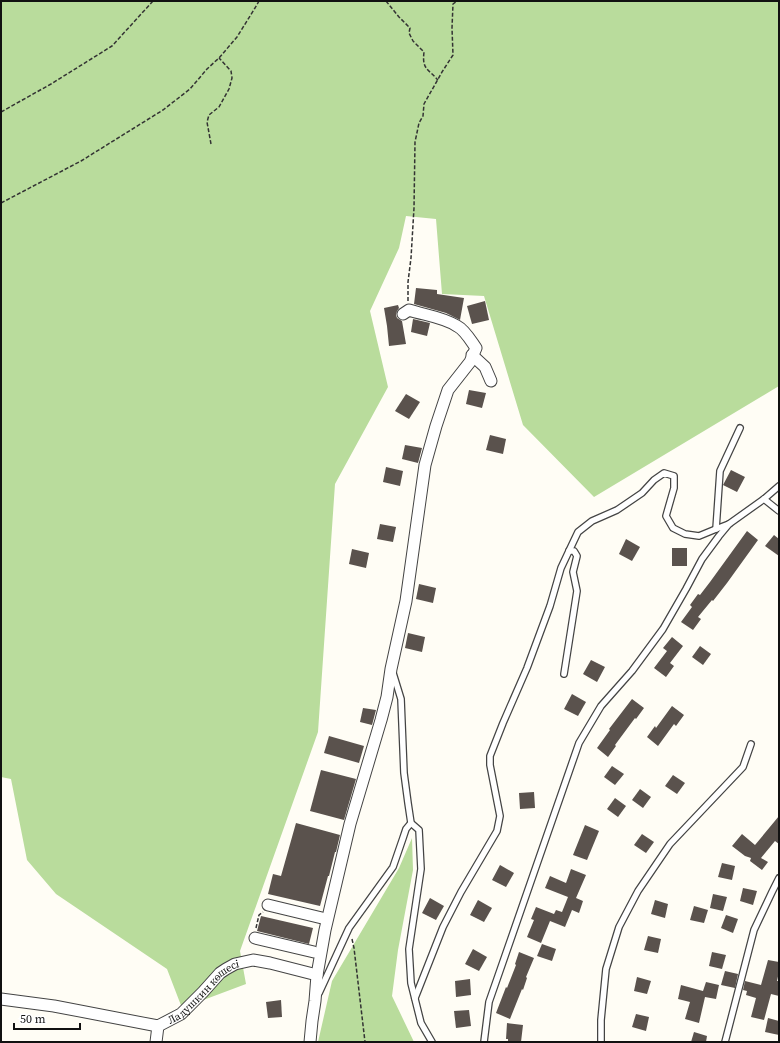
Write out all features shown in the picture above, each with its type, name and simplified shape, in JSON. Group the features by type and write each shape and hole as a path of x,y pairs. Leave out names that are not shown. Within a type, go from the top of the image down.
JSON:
{"street":[{"path":"310,1042 316,1001 317,975 325,930 350,824 387,697 391,669 406,601 425,465 448,390 470,362 476,348 458,326 444,320 406,312"},
{"path":"472,355 485,367 491,381"},
{"path":"317,975 312,963 314,952 368,743"},
{"path":"268,905 322,918"},
{"path":"255,938 314,952"},
{"name":"Ладушкин көшесі","path":"1,999 54,1006 158,1026 181,1014 220,974 235,964 253,960 317,975"},
{"path":"156,1042 158,1026"}],"lane":[{"path":"716,529 720,471 740,428"},
{"path":"415,998 444,927 461,892 497,831 500,816 490,766 490,756 527,668 550,606 561,568 578,532 592,521 617,510 642,493 654,480 664,473 674,476 674,488 666,516 673,528 685,534 699,536 729,524 779,486"},
{"path":"764,498 779,510"},
{"path":"484,1042 488,1002 579,743 601,706 632,671 663,629 702,559 729,524"},
{"path":"564,674 576,591 573,572 577,556 574,551 569,551"},
{"path":"391,669 401,700 404,773 411,823 419,830 421,869 409,949 411,983 421,1023 432,1042"},
{"path":"601,1042 601,1020 606,969 619,927 638,891 670,844 743,767 750,744"},
{"path":"316,1001 349,928 393,867 406,829 411,823"},
{"path":"725,1042 754,930 779,878"}],"path":[{"path":"1,112 51,84 112,46 154,1"},
{"path":"1,203 81,161 163,110 190,89 237,38 259,1"},
{"path":"386,1 410,28 409,33 413,41 424,52 423,62 425,68 438,80"},
{"path":"406,312 408,304 408,282 412,251 415,142 419,123 423,116 424,104 453,55 453,4 457,1"},
{"path":"211,144 207,122 209,115 219,107 229,89 232,78 231,71 219,58"},
{"path":"255,938 259,915 268,905"},
{"path":"349,928 354,948 365,1042"}],"green space":[{"path":"1,1 779,1 779,386 594,497 523,425 484,296 442,294 436,219 406,216 399,248 370,311 388,387 335,484 318,732 240,951 246,984 182,1008 167,969 56,894 27,860 11,779 1,777"},
{"path":"412,838 413,870 398,950 392,996 414,1042 318,1042 332,981 399,868"}],"building":[{"path":"416,288 437,290 437,294 464,298 460,320 446,313 414,304"},
{"path":"485,301 489,320 472,324 467,306"},
{"path":"398,305 399,308 396,315 397,318 402,321 406,344 389,346 384,308"},
{"path":"413,319 430,323 427,336 411,332"},
{"path":"469,390 486,393 482,408 466,404"},
{"path":"406,394 420,402 409,419 395,411"},
{"path":"490,435 506,439 503,454 486,450"},
{"path":"405,445 422,448 418,463 402,459"},
{"path":"386,467 403,471 400,486 383,482"},
{"path":"731,470 745,477 737,492 723,485"},
{"path":"380,524 396,527 393,542 377,539"},
{"path":"747,531 758,540 713,601 712,600 698,617 701,619 693,630 681,622 692,607 690,605 698,594 700,595"},
{"path":"774,535 779,539 779,556 765,546"},
{"path":"626,539 640,547 632,561 619,554"},
{"path":"672,548 687,548 687,566 672,566"},
{"path":"352,549 369,553 366,568 349,564"},
{"path":"419,584 436,588 433,603 416,599"},
{"path":"408,633 425,637 422,652 405,648"},
{"path":"672,637 683,646 670,663 674,666 666,677 654,668 667,651 663,648"},
{"path":"700,646 711,654 703,665 692,657"},
{"path":"591,660 605,667 597,682 583,674"},
{"path":"572,694 586,702 578,716 564,709"},
{"path":"632,699 644,708 615,745 616,746 608,757 597,748 610,730 609,729"},
{"path":"672,706 684,715 676,726 674,724 658,746 647,737 655,726 656,728"},
{"path":"363,708 376,710 372,725 360,722"},
{"path":"329,736 364,746 359,763 324,753"},
{"path":"612,766 624,774 615,785 604,777"},
{"path":"321,770 356,779 344,820 310,811"},
{"path":"673,775 685,783 677,794 665,786"},
{"path":"640,789 651,797 643,808 632,800"},
{"path":"534,792 535,808 520,809 519,793"},
{"path":"615,798 626,806 618,817 607,809"},
{"path":"779,816 779,844 775,841 761,858 768,862 762,870 750,861 751,858 745,856 732,846 742,834 755,845"},
{"path":"296,823 340,835 320,906 268,894 273,874 281,876"},
{"path":"585,825 599,831 587,860 573,855"},
{"path":"642,834 654,842 646,853 634,845"},
{"path":"722,863 735,866 732,880 718,877"},
{"path":"500,865 514,873 506,887 492,880"},
{"path":"571,869 586,875 576,898 583,901 579,913 572,910 565,927 550,921 541,943 527,937 534,920 531,919 536,907 554,914 556,910 562,912 568,897 545,888 550,876 566,883"},
{"path":"743,888 757,891 753,905 740,901"},
{"path":"713,894 727,897 723,911 710,908"},
{"path":"430,898 444,906 436,920 422,913"},
{"path":"478,900 492,908 484,922 470,915"},
{"path":"655,900 668,904 665,918 651,914"},
{"path":"694,906 708,910 704,923 690,920"},
{"path":"726,915 738,919 733,933 721,928"},
{"path":"261,916 313,928 309,944 257,931"},
{"path":"648,936 661,939 658,953 644,950"},
{"path":"542,944 556,949 552,961 537,956"},
{"path":"473,949 487,957 479,971 465,964"},
{"path":"519,952 534,958 526,977 523,990 522,989 510,1019 496,1013 516,965"},
{"path":"712,952 726,955 722,969 709,966"},
{"path":"768,960 779,962 777,981 779,981 779,996 771,994 764,1020 751,1017 756,998 746,995 747,991 743,990 745,981 761,985"},
{"path":"725,971 738,974 735,988 721,985"},
{"path":"637,977 651,981 647,994 634,991"},
{"path":"470,979 471,995 456,997 455,981"},
{"path":"706,982 719,985 716,999 705,997 699,1023 685,1019 690,1002 678,999 681,985 703,991"},
{"path":"281,1000 282,1017 268,1018 266,1002"},
{"path":"469,1010 471,1026 456,1028 454,1011"},
{"path":"636,1014 649,1017 646,1031 632,1027"},
{"path":"768,1018 779,1021 779,1035 765,1032"},
{"path":"507,1023 523,1025 521,1042 508,1042 508,1039 506,1039"},
{"path":"694,1032 707,1036 706,1042 691,1042"}]}
